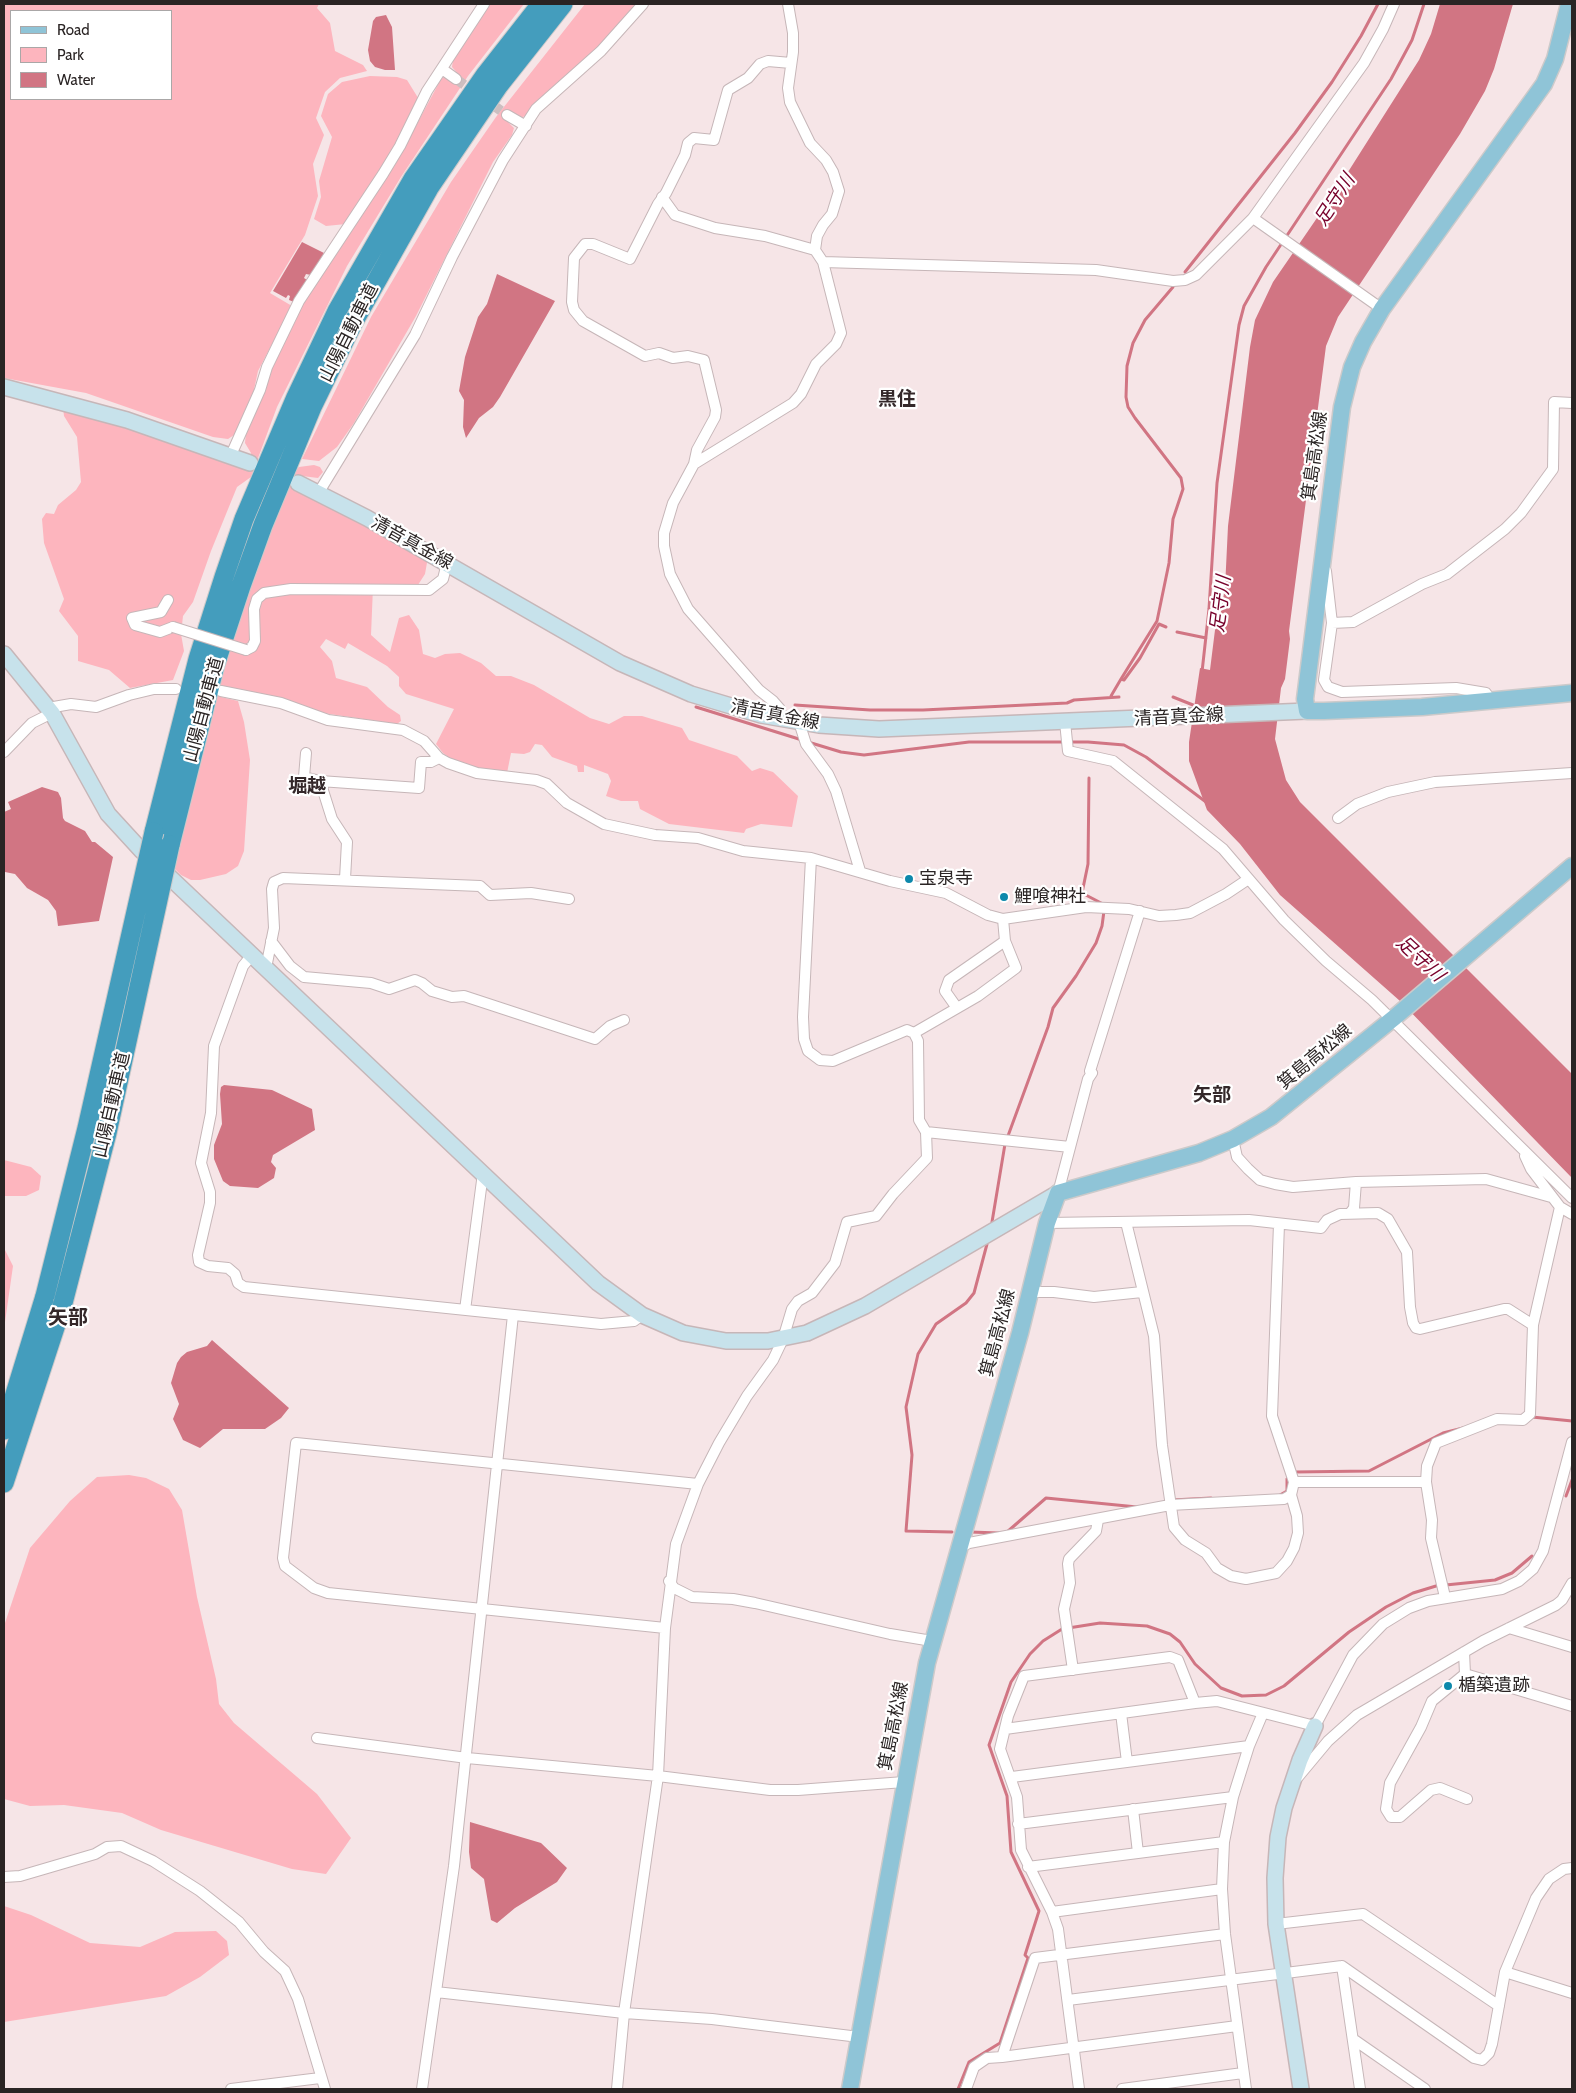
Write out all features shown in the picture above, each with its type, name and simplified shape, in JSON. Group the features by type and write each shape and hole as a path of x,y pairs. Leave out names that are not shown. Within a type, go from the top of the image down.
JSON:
{"highway":[{"name":"山陽自動車道","path":"4,1430 45,1296 87,1128 154,832 195,669 224,577 248,510 300,388 337,311 413,180 486,74 541,4"},
{"name":"山陽自動車道","path":"4,1483 63,1303 107,1133 170,845 211,683 241,586 269,508 312,407 354,321 429,188 499,84 563,4"}],"main road":[{"name":"箕島高松線","path":"1307,711 1305,686 1346,385 1362,342 1379,307 1544,84 1556,59 1569,4"},
{"path":"1307,711 1422,707 1572,693"},
{"name":"箕島高松線","path":"850,2089 904,1782 932,1641 1030,1292 1047,1223 1058,1193 1198,1153 1233,1139 1271,1117 1295,1100 1572,866"}],"street":[{"path":"231,455 260,390 266,367 299,302 400,146 427,91 484,4"},
{"path":"318,492 416,335 452,257 503,160 536,109 602,51 643,4"},
{"path":"788,4 793,33 788,88 794,114 810,143 826,160 839,191 832,214 817,236 815,250"},
{"path":"823,262 1096,270 1173,281 1185,280 1196,276 1257,220 1364,63 1384,29 1394,4"},
{"path":"779,718 780,709 759,690 688,609 670,574 664,546 665,526 673,503 694,464 697,450 715,417 716,410 704,360 688,356 673,358 660,353 645,356 583,320 574,310 572,302 574,258 578,250 585,244 593,244 630,259 686,155 688,143 694,138 714,140 728,90 748,78 760,64 768,61 791,64"},
{"path":"442,69 456,79"},
{"path":"507,115 526,126"},
{"path":"662,197 674,215 715,228 764,236 815,250 823,262 840,323 841,333 836,344 816,364 801,394 793,403 694,464"},
{"path":"1257,220 1379,307"},
{"path":"4,387 127,420 250,463"},
{"path":"1332,623 1353,622 1422,584 1456,569 1521,513 1553,469 1554,402 1572,403"},
{"name":"清音真金線","path":"298,483 318,492 447,563 642,674 713,702 779,718 802,733 879,729 1066,735 1163,717 1307,711"},
{"path":"168,600 161,612 132,618 135,625 160,632 173,627 246,650 252,647 256,640 254,609 257,599 264,593 291,589 429,590 443,579 447,563"},
{"path":"1320,571 1327,571 1332,623 1324,680 1328,687 1334,691 1456,688 1486,693 1490,700"},
{"path":"4,654 50,710 108,814 141,850 598,1283 642,1316 663,1326 704,1338 753,1342 783,1339 825,1327 845,1318 1058,1193 1088,1079 1092,1073 1090,1070 1140,911"},
{"path":"4,752 32,723 50,710 63,704 102,706 129,695 154,689 176,689"},
{"path":"222,691 281,703 328,720 403,730 424,741 439,758 448,763 478,773 536,780 547,784 567,802 604,824 655,835 698,838 743,851 811,858 890,881 946,893 988,915 1003,919 1086,907 1140,911 1159,916 1190,913 1226,894 1247,880"},
{"path":"802,733 828,774 836,791 860,871"},
{"path":"1066,735 1068,751 1114,761 1128,770 1223,849 1237,863 1247,880 1284,920 1393,1018 1523,1151 1572,1198"},
{"path":"306,753 304,777 320,781 419,788 421,762 431,762 439,758"},
{"path":"1338,818 1357,804 1388,792 1435,782 1572,773"},
{"path":"320,781 332,820 347,842 345,879"},
{"path":"617,2089 624,2013 658,1776 665,1628 669,1581 676,1544 698,1484 719,1443 747,1396 773,1360 783,1339 792,1309 798,1301 812,1293 835,1262 847,1222 876,1216 893,1194 927,1158 926,1132 919,1120 918,1041 914,1033 907,1030 833,1061 820,1060 808,1051 804,1039 803,1017 811,858"},
{"path":"266,968 274,928 272,889 274,882 283,878 345,879 480,886 490,895 531,893 569,899"},
{"path":"914,1033 957,1008 1016,968 1005,941 1003,919"},
{"path":"271,941 290,966 304,977 371,983 390,989 415,980 432,991 452,997 464,996 595,1040 610,1026 624,1020"},
{"path":"957,1008 945,991 949,980 1005,941"},
{"path":"252,954 243,966 214,1046 211,1113 201,1163 210,1192 210,1203 198,1255 199,1262 208,1266 228,1268 235,1274 238,1283 244,1287 601,1324 634,1322 642,1316"},
{"path":"926,1132 1070,1147"},
{"path":"1233,1139 1237,1157 1260,1180 1293,1187 1356,1182 1486,1179 1551,1197"},
{"path":"1523,1151 1531,1169 1551,1197 1560,1207 1572,1214"},
{"path":"465,1310 483,1173"},
{"path":"1350,1213 1354,1208 1356,1182"},
{"path":"1442,1589 1431,1538 1432,1520 1426,1482 1427,1466 1436,1443 1497,1419 1527,1416 1533,1325 1560,1207"},
{"path":"1047,1223 1249,1220 1321,1228 1327,1220 1350,1213 1378,1213 1388,1219 1396,1236 1407,1252 1410,1307 1413,1323 1416,1328 1420,1329 1504,1309 1508,1309 1533,1325"},
{"path":"1126,1222 1154,1336 1162,1445 1174,1528 1185,1540 1206,1553 1217,1568 1231,1576 1246,1579 1276,1572 1287,1561 1294,1548 1298,1533 1297,1516 1291,1495 1292,1477 1272,1416 1279,1224"},
{"path":"1030,1292 1054,1292 1094,1297 1142,1292"},
{"path":"422,2089 467,1758 513,1314"},
{"path":"1302,2089 1286,1973 1276,1924 1275,1878 1278,1837 1290,1787 1315,1726 1353,1655 1372,1633 1442,1589 1502,1589 1519,1581 1533,1569 1543,1551 1572,1442"},
{"path":"665,1628 328,1593 314,1588 285,1566 284,1551 296,1443 698,1484"},
{"path":"1292,1477 1426,1482"},
{"path":"959,1548 969,1543 1098,1520 1170,1502 1284,1498 1291,1495"},
{"path":"1073,1670 1064,1600 1070,1583 1069,1559 1096,1531 1098,1520"},
{"path":"669,1581 674,1588 692,1597 748,1601 890,1634 932,1641"},
{"path":"1290,1787 1342,1726 1464,1652 1556,1605 1571,1587"},
{"path":"1509,1628 1572,1648"},
{"path":"1464,1652 1465,1674"},
{"path":"1079,2089 1058,1929 1052,1912 1020,1850 1017,1797 1012,1777 1000,1749 1005,1729 1024,1676 1170,1657 1178,1660 1195,1703"},
{"path":"1465,1674 1572,1706"},
{"path":"1465,1674 1432,1701 1421,1727 1390,1782 1386,1809 1391,1817 1400,1817 1431,1790 1440,1788 1467,1799"},
{"path":"1005,1729 1217,1701 1315,1726"},
{"path":"1121,1713 1127,1762"},
{"path":"1246,2089 1225,1934 1222,1889 1224,1842 1233,1797 1249,1746 1263,1713"},
{"path":"316,1738 467,1758 658,1776 770,1790 904,1782"},
{"path":"1012,1777 1249,1746"},
{"path":"1018,1824 1233,1797"},
{"path":"1133,1809 1138,1853"},
{"path":"1028,1867 1224,1842"},
{"path":"4,1876 20,1876 95,1854 107,1846 122,1846 153,1861 200,1891 239,1922 264,1952 285,1971 298,1999 320,2078 325,2089"},
{"path":"1068,2000 1342,1966 1474,2058 1482,2060 1492,2044 1504,1972 1543,1886 1556,1873 1572,1868"},
{"path":"1052,1912 1222,1889"},
{"path":"1276,1924 1363,1914 1499,2006"},
{"path":"1002,2057 1035,1958 1225,1934"},
{"path":"1342,1966 1360,2089"},
{"path":"1504,1972 1572,1993"},
{"path":"436,1992 624,2013 712,2019 859,2037"},
{"path":"966,2089 974,2068 987,2058 1237,2026"},
{"path":"1353,2039 1425,2089"},
{"path":"1122,2089 1243,2073"},
{"path":"231,2089 320,2078"}],"green space":[{"path":"4,4 319,4 317,8 330,23 335,51 363,65 367,71 340,78 325,92 316,118 324,135 313,164 318,196 305,235 270,293 292,306 258,371 252,399 237,433 228,439 213,437 86,393 4,378"},
{"path":"490,4 524,4 468,76 401,177 347,266 277,407 251,477 237,487 193,602 183,616 181,634 184,651 173,680 130,688 109,670 78,661 78,636 59,611 64,599 44,543 42,519 46,513 54,514 58,505 76,490 81,482 77,437 64,416 63,407 196,448 247,467 251,453 245,443 246,432 272,364 302,306 342,242 395,165 441,79 444,77 454,83 460,76 452,67 453,60"},
{"path":"585,4 638,4 601,45 540,100 529,114 523,117 504,118 514,128 512,135 493,162 416,316 354,423 337,447 319,461 302,459 371,317 451,182 496,117"},
{"path":"370,76 397,77 407,80 420,101 393,154 346,224 326,226 314,219 321,197 319,181 332,137 321,116 328,94 342,82"},
{"path":"314,465 320,467 323,472 318,478 302,476 295,491 428,557 425,574 416,588 373,587 371,635 390,652 399,618 409,615 419,630 423,654 435,658 445,654 460,653 481,663 496,676 511,676 534,685 590,718 609,724 624,716 642,716 682,728 689,740 737,756 752,771 760,768 773,772 798,796 792,827 761,824 746,829 744,833 669,824 640,809 638,801 621,801 606,796 611,781 608,774 584,765 584,772 578,772 577,766 552,757 542,745 535,744 530,752 524,754 511,753 507,773 471,767 454,761 443,753 436,744 454,709 406,694 399,686 399,677 387,666 348,643 345,649 326,639 320,647 332,661 336,678 367,687 388,707 400,715 401,721 397,724 323,713 279,698 223,686 221,697 238,701 244,722 250,760 244,851 238,866 226,874 200,880 191,880 181,875 172,866 226,659 244,600 253,582 291,473 299,467"},
{"path":"4,1160 31,1167 41,1176 39,1190 26,1196 4,1196"},
{"path":"4,1248 13,1266 4,1329"},
{"path":"129,1475 146,1478 169,1489 182,1510 197,1597 216,1679 219,1704 234,1723 317,1794 351,1838 326,1874 292,1869 161,1830 122,1813 64,1805 30,1806 4,1799 4,1626 30,1548 70,1501 97,1477"},
{"path":"4,1906 31,1915 90,1943 140,1947 175,1932 216,1931 227,1941 229,1955 200,1977 166,1996 4,2022"}],"water":[{"name":"足守川","path":"1440,4 1513,4 1494,69 1485,91 1460,134 1338,317 1326,346 1289,631 1290,639 1285,679 1281,688 1275,739 1286,780 1300,802 1572,1074 1572,1178 1400,1001 1280,895 1240,844 1207,810 1189,761 1189,742 1200,668 1210,670 1215,630 1219,623 1225,588 1228,526 1255,320 1273,282 1341,183 1419,60 1431,34"},
{"path":"386,15 392,27 395,70 375,67 370,61 368,50 373,21 376,17"},
{"path":"302,242 324,253 311,275 306,274 304,278 307,280 294,302 289,300 290,296 288,295 286,298 273,291"},
{"path":"497,274 555,301 500,397 493,407 479,418 466,438 463,427 464,400 459,391 465,357 478,317 487,304"},
{"path":"42,787 58,792 61,798 65,821 85,831 92,842 95,842 113,857 99,921 58,926 56,911 48,900 27,888 15,874 5,872 4,812 11,809 8,802"},
{"path":"224,1085 272,1090 312,1109 315,1130 273,1155 271,1162 276,1168 274,1178 258,1188 230,1186 223,1181 214,1159 214,1145 222,1124 220,1094 221,1087"},
{"path":"212,1340 289,1408 281,1418 265,1429 223,1429 200,1448 183,1440 173,1419 179,1404 171,1383 177,1363 181,1357 187,1352 207,1346"},
{"path":"470,1822 541,1843 567,1868 557,1882 515,1908 497,1923 491,1920 484,1879 471,1868 469,1852"}],"waterway":[{"path":"1185,272 1295,133 1332,82 1361,36 1378,4"},
{"name":"足守川","path":"1202,672 1209,609 1217,483 1239,325 1244,306 1266,267 1391,79 1412,40 1424,4"},
{"path":"1121,679 1157,621 1169,563 1173,519 1183,489 1181,478 1135,418 1128,407 1126,397 1127,366 1133,343 1145,320 1173,287"},
{"path":"1111,696 1121,679 1124,680 1140,658 1159,624 1166,627"},
{"name":"足守川","path":"1177,632 1206,638"},
{"path":"795,705 870,710 923,710 1067,703 1074,700 1119,697"},
{"path":"1173,697 1198,707"},
{"path":"696,707 802,740"},
{"path":"808,742 841,752 864,755 969,742 1088,742 1124,745 1146,757 1206,802"},
{"path":"1089,778 1088,864 1082,893 1103,904"},
{"path":"992,1222 1005,1144 1048,1027 1053,1008 1076,976 1096,943 1102,926 1104,911"},
{"path":"952,1532 906,1531 912,1455 906,1407 918,1354 936,1324 966,1303 974,1293 987,1244"},
{"path":"1532,1417 1572,1421"},
{"path":"1280,1495 1287,1491 1287,1479 1295,1472 1369,1471 1443,1433 1463,1428"},
{"path":"1566,1496 1572,1480"},
{"path":"1007,1532 1046,1498 1137,1507"},
{"path":"1172,1500 1211,1498"},
{"path":"970,1532 999,1533"},
{"path":"958,2089 969,2062 1000,2043 1028,1958 1025,1955 1039,1911 1011,1852 1007,1796 989,1745 1011,1682 1030,1654 1043,1641 1062,1629 1100,1623 1147,1626 1170,1634 1180,1642 1195,1664 1221,1688 1242,1696 1266,1695 1284,1686 1349,1632 1386,1607 1413,1593 1436,1586 1495,1580 1512,1573 1532,1556"}],"tunnel":[{"path":"456,79 507,115"}],"place":[{"name":"宝泉寺","path":"909,879"},
{"name":"鯉喰神社","path":"1004,897"},
{"name":"楯築遺跡","path":"1448,1686"}],"district":[{"name":"黒住","path":"897,399"},
{"name":"堀越","path":"307,786"},
{"name":"矢部","path":"1212,1095"},
{"name":"矢部","path":"68,1318"}]}
